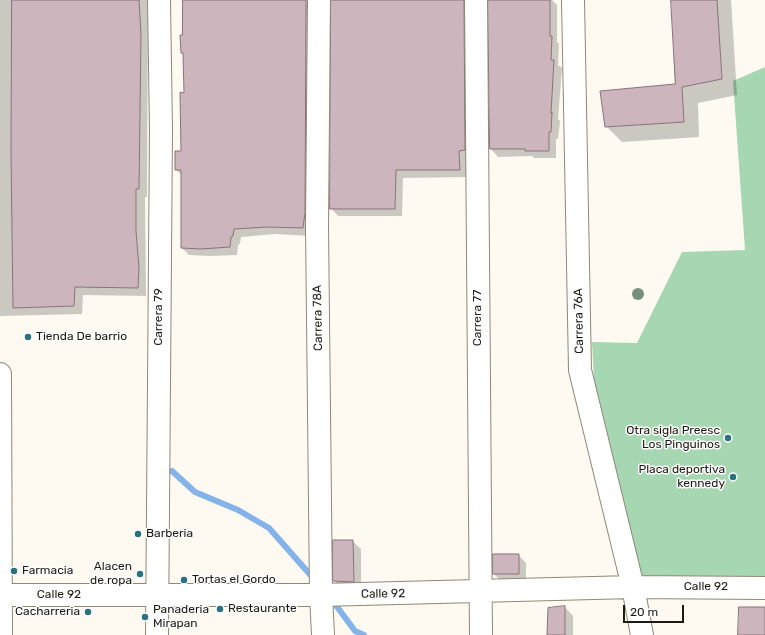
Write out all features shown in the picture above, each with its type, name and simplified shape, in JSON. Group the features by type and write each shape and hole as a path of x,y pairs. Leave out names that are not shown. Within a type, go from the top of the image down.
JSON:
{"street":[{"name":"Carrera 79","path":"157,635 161,130 159,0"},
{"name":"Carrera 78A","path":"319,0 317,226 321,595 323,635"},
{"name":"Carrera 77","path":"476,0 481,635"},
{"name":"Carrera 76A","path":"573,0 580,370 633,587 642,635"},
{"path":"0,374 1,635"},
{"name":"Calle 92","path":"1,595 321,595 633,587 765,588"}],"green space":[{"path":"765,67 765,577 640,578 595,399 592,342 637,343 682,252 745,250 733,81"}],"building":[{"path":"12,0 139,0 141,34 139,189 136,189 136,231 139,268 138,288 75,287 74,306 13,308 11,152"},
{"path":"183,0 306,0 305,213 303,228 267,227 234,229 230,247 201,249 181,248 181,170 175,170 175,151 181,151 180,92 184,93 183,53 181,53 180,35 182,35"},
{"path":"331,0 464,0 465,150 459,151 460,170 396,170 395,209 330,209"},
{"path":"488,0 550,0 550,36 552,36 551,60 554,60 549,151 490,149"},
{"path":"671,0 717,0 722,79 682,87 684,122 605,127 600,91 675,84"},
{"path":"333,540 353,540 354,582 333,581"},
{"path":"493,554 519,554 519,574 493,574"},
{"path":"565,606 565,635 547,635 548,608"},
{"path":"739,607 765,607 765,635 738,635"}],"waterway":[{"path":"172,471 195,492 238,510 269,528 314,579"},
{"path":"332,600 355,631 364,635"}],"place":[{"name":"Tienda De barrio","path":"28,337"},
{"name":"Otra sigla Preesc Los Pinguinos","path":"728,438"},
{"name":"Placa deportiva kennedy","path":"733,477"},
{"name":"Barberia","path":"138,534"},
{"name":"Farmacia","path":"14,571"},
{"name":"Alacen de ropa","path":"140,574"},
{"name":"Tortas el Gordo","path":"184,580"},
{"name":"Restaurante","path":"220,609"},
{"name":"Cacharreria","path":"88,612"},
{"name":"Panaderia Mirapan","path":"145,617"}]}
